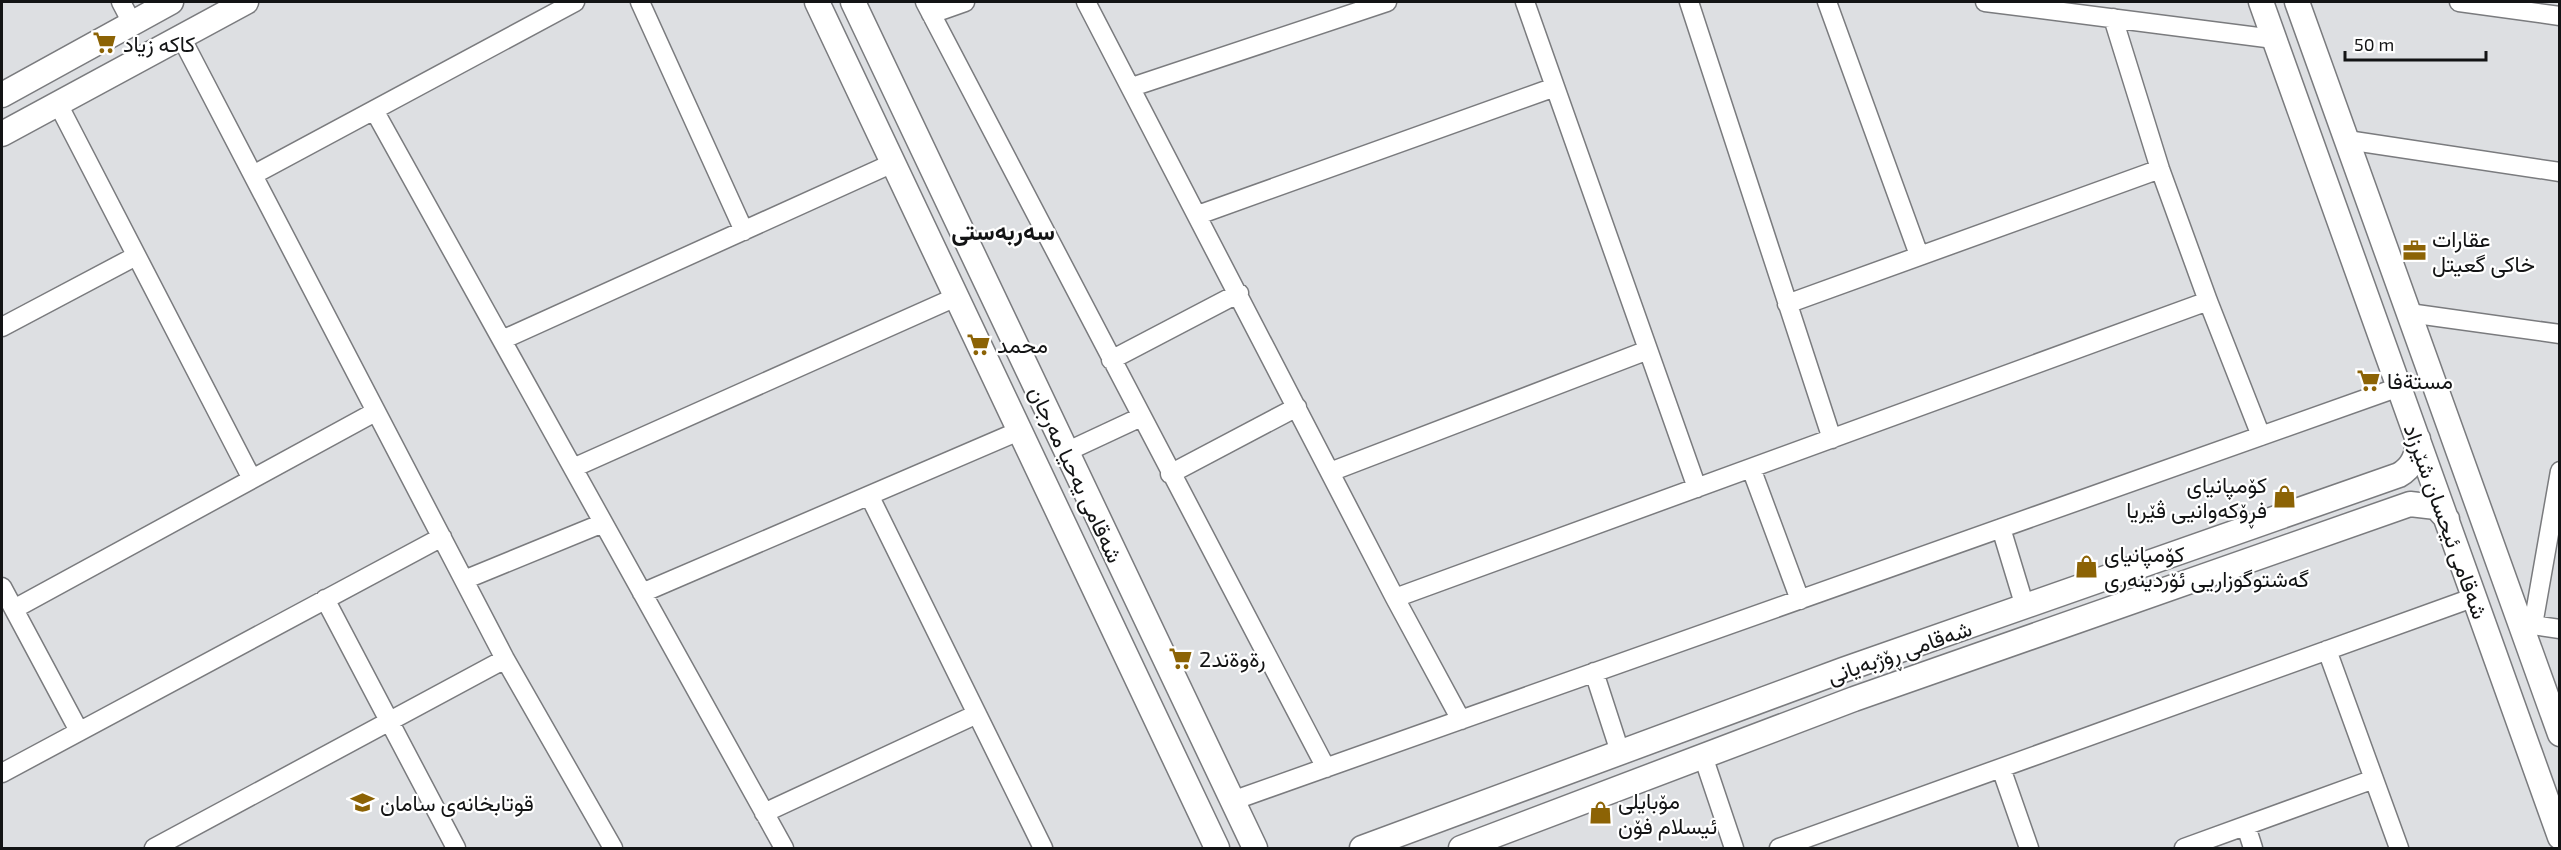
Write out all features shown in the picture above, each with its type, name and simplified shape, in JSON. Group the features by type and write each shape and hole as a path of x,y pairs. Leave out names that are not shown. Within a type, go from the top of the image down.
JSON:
{"street":[{"path":"2,95 126,12 171,2"},
{"path":"2,134 246,2"},
{"path":"253,175 575,2"},
{"path":"640,2 744,231"},
{"name":"شەقامی یەحیا مەرجان","path":"817,2 1218,849"},
{"name":"شەقامی یەحیا مەرجان","path":"854,2 1254,849"},
{"path":"965,2 928,8 1170,474 1326,768"},
{"path":"1086,2 1239,293 1395,598 1461,720"},
{"path":"1132,87 1387,2"},
{"path":"1525,2 1697,488"},
{"path":"1689,2 1832,439"},
{"path":"1827,2 1919,255"},
{"path":"1985,2 2274,39"},
{"name":"شەقامی ئیحسان شێرزاد","path":"2261,2 2559,837"},
{"name":"شەقامی ئیحسان شێرزاد","path":"2297,2 2409,313 2527,626 2559,734"},
{"path":"2459,2 2559,16"},
{"path":"2113,18 2160,168 2208,301 2261,436"},
{"path":"181,36 505,659 613,849"},
{"path":"1198,215 1555,87"},
{"path":"58,104 252,479"},
{"path":"374,110 784,849"},
{"path":"2347,141 2559,172"},
{"path":"502,340 893,163"},
{"path":"1787,304 2160,168"},
{"path":"2,327 136,256"},
{"path":"2358,272 2390,261"},
{"path":"1111,360 1239,293"},
{"path":"573,468 956,297"},
{"path":"1395,598 2208,301"},
{"path":"2409,313 2559,334"},
{"path":"982,351 1012,338"},
{"path":"1330,472 1648,350"},
{"path":"1232,801 2399,387"},
{"path":"1170,474 1297,407"},
{"path":"14,609 375,412"},
{"path":"1066,452 1141,417"},
{"path":"642,593 870,497 1019,431"},
{"path":"2418,439 2417,450 2411,465 2399,475 2409,479 2413,484 2415,494 2410,504 2436,507 2447,519"},
{"path":"1751,468 1800,600"},
{"path":"2559,471 2527,626 2559,629"},
{"name":"شەقامی ڕۆژبەیانی","path":"1362,849 1843,670 2399,475"},
{"path":"870,497 1043,849"},
{"name":"شەقامی ڕۆژبەیانی","path":"1461,849 1854,699 2410,504"},
{"path":"464,580 603,524"},
{"path":"2001,528 2025,607"},
{"path":"2,773 442,537"},
{"path":"2,586 79,731"},
{"path":"1779,849 2475,597"},
{"path":"326,599 456,849"},
{"path":"2327,650 2399,849"},
{"path":"154,849 505,659"},
{"path":"1843,670 1854,699"},
{"path":"1594,672 1620,752"},
{"path":"764,813 977,714"},
{"path":"1703,756 1734,849"},
{"path":"2001,768 2030,849"},
{"path":"2184,849 2374,779"},
{"path":"2246,826 2253,849"}],"place":[{"name":"کاکە زیاد","path":"105,43"},
{"name":"عقارات خاكى گعيتل","path":"2414,251"},
{"name":"محمد","path":"979,344"},
{"name":"مستةفا","path":"2369,380"},
{"name":"کۆمپانیای فڕۆکەوانیی ڤێریا","path":"2285,497"},
{"name":"کۆمپانیای گەشتوگوزاریی ئۆردینەری","path":"2086,566"},
{"name":"رةوةند2","path":"1181,658"},
{"name":"قوتابخانەی سامان","path":"362,802"},
{"name":"مۆبایلی ئیسلام فۆن","path":"1600,813"}],"district":[{"name":"سه‌ربه‌ستی","path":"1003,230"}]}
